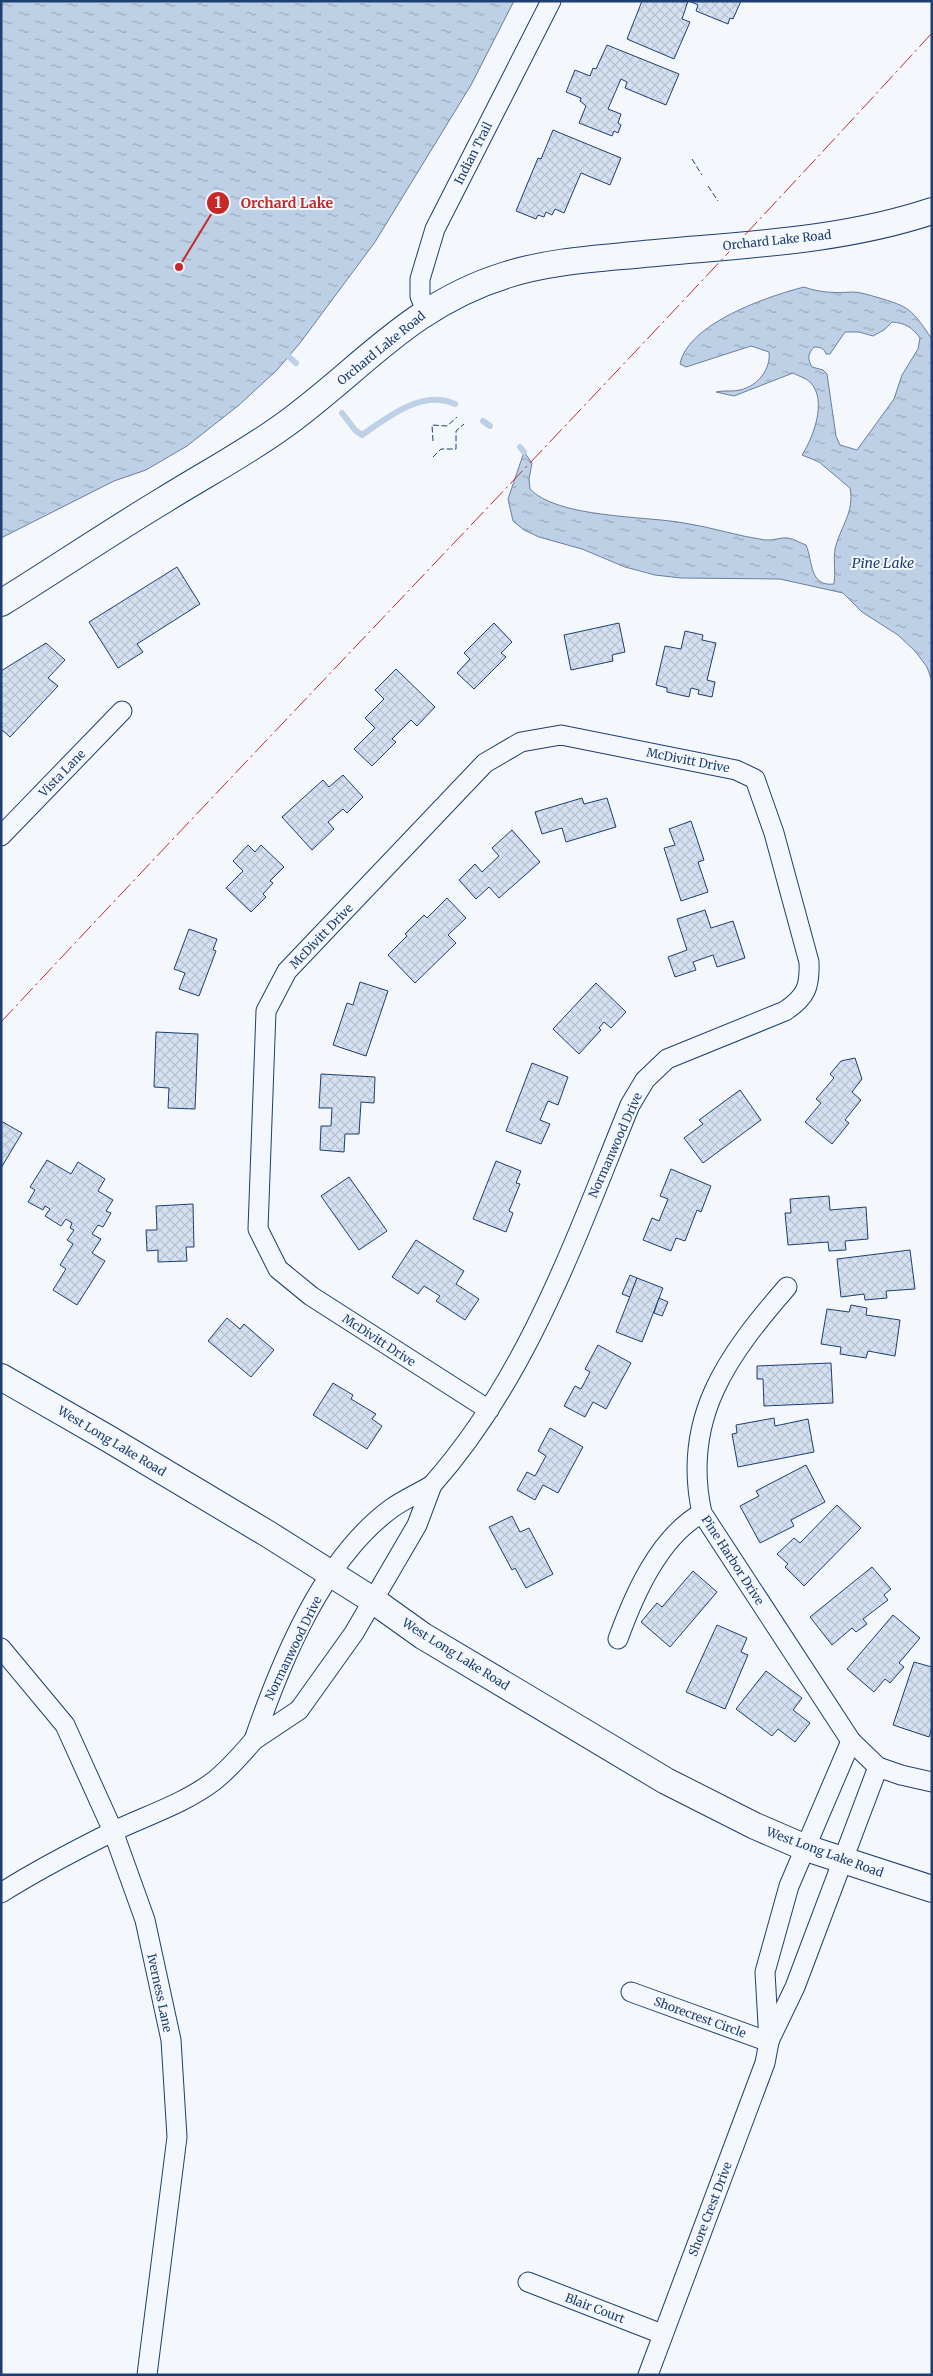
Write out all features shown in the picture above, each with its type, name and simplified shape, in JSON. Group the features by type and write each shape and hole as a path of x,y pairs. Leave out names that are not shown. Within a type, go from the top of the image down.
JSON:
{"main road":[{"name":"Orchard Lake Road","path":"1,603 280,428 325,394 395,333 426,311 480,284 539,266 832,235 898,223 932,211"},
{"name":"West Long Lake Road","path":"1,1377 109,1439 374,1601 423,1636 666,1781 755,1826 806,1848 932,1889"}],"street":[{"name":"Indian Trail","path":"426,311 420,296 420,279 435,229 551,1"},
{"name":"Vista Lane","path":"1,836 122,711"},
{"name":"McDivitt Drive","path":"489,1410 310,1296 278,1269 258,1229 266,1011 287,971 485,763 521,742 561,735 736,770 755,779"},
{"name":"Normanwood Drive","path":"254,1740 271,1689 311,1606 351,1547 392,1508 432,1485 449,1466 489,1410 548,1306 630,1105 645,1080 667,1059 785,1011 799,1002 810,982 809,962 776,842 755,779"},
{"name":"Pine Harbor Drive","path":"787,1287 749,1331 722,1371 700,1429 696,1486 702,1513 851,1741 878,1767 901,1776 932,1782"},
{"name":"Normanwood Drive","path":"1,1893 37,1870 113,1831 168,1807 213,1782 236,1762 254,1740 299,1710 374,1601 417,1525 432,1485"},
{"path":"618,1639 632,1601 655,1560 687,1522 702,1513"},
{"name":"Iverness Lane","path":"1,1648 65,1725 113,1831 144,1920 171,2040 177,2137 147,2375"},
{"name":"Shore Crest Drive","path":"648,2375 765,2063 769,2042 765,1972 789,1886 851,1741"},
{"name":"Shore Crest Drive","path":"769,2042 795,1987 878,1767"},
{"name":"Shorecrest Circle","path":"631,1992 769,2042"},
{"name":"Blair Court","path":"528,2282 662,2334"}],"water":[{"path":"1,1 514,1 471,85 375,242 300,343 277,370 239,405 187,446 146,470 114,481 1,538"},
{"name":"Pine Lake","path":"804,287 828,292 859,292 888,300 909,310 932,339 932,681 927,667 915,651 898,635 862,612 843,593 780,579 681,578 655,575 625,567 582,549 539,537 524,530 513,521 508,499 524,452 532,463 529,479 530,489 560,506 581,511 684,523 765,540 790,539 806,545 816,577 826,584 834,584 835,549 849,512 850,488 819,462 802,455 817,419 818,399 810,382 793,373 734,396 716,392 737,391 746,388 758,381 762,376 768,365 769,352 751,346 686,367 680,364 686,349 698,336 714,324 751,305","holes":["892,322 908,326 917,334 920,338 918,349 902,375 894,399 857,450 840,445 836,436 827,374 823,370 812,367 809,361 809,354 814,347 822,348 826,354 830,354 845,332 859,332 873,336 884,330"]}],"building":[{"path":"642,1 688,1 682,19 690,22 674,59 627,39"},
{"path":"689,1 741,1 733,19 730,18 728,24 696,11 698,5"},
{"path":"607,45 679,74 666,105 625,88 627,82 621,79 608,109 621,114 618,123 621,125 618,133 614,131 612,136 579,123 586,106 580,101 581,98 566,92 575,70 590,76 593,68 596,69"},
{"path":"553,130 621,158 610,185 581,173 564,213 555,209 552,215 546,212 544,217 538,215 536,219 516,211 538,158 541,159"},
{"path":"177,567 200,604 137,644 143,652 118,668 89,622"},
{"path":"494,623 512,642 501,653 506,657 474,689 457,673 470,659 464,653"},
{"path":"619,623 625,652 612,655 613,661 571,670 564,635"},
{"path":"685,631 703,635 702,640 716,643 707,680 715,682 712,697 698,694 699,690 691,688 689,697 667,692 667,688 656,685 665,646 681,649"},
{"path":"46,643 65,660 48,678 58,686 10,737 1,729 1,671"},
{"path":"396,669 435,707 417,726 411,720 392,739 396,742 372,766 354,749 375,728 365,718 384,699 375,690"},
{"path":"343,775 363,797 347,813 343,809 328,822 334,829 312,850 282,817 323,780 329,787"},
{"path":"582,798 584,804 607,798 616,827 566,842 562,828 542,834 535,812"},
{"path":"691,821 704,860 698,862 708,892 681,901 664,848 675,845 669,829"},
{"path":"512,830 540,862 499,898 489,887 476,899 459,880 475,864 482,872 499,856 492,848"},
{"path":"248,845 255,852 261,845 284,867 270,881 273,883 263,894 266,897 251,912 226,888 243,871 233,861"},
{"path":"447,898 466,918 448,935 456,943 415,983 388,955 424,915 427,918"},
{"path":"705,910 711,928 733,921 745,958 717,967 713,955 693,962 696,970 675,977 668,957 687,950 677,919"},
{"path":"189,929 217,939 213,950 216,951 199,996 179,989 185,973 174,969"},
{"path":"360,982 388,991 366,1056 333,1045 347,1003 353,1005"},
{"path":"596,983 626,1012 611,1028 604,1022 599,1028 601,1030 579,1054 553,1029"},
{"path":"156,1032 198,1034 195,1109 168,1108 169,1088 154,1087"},
{"path":"855,1058 862,1079 852,1092 861,1100 845,1120 849,1123 832,1144 805,1122 821,1103 816,1099 834,1078 830,1074 841,1061"},
{"path":"532,1063 568,1077 558,1105 548,1101 540,1120 550,1124 541,1144 506,1131"},
{"path":"321,1074 375,1077 374,1103 361,1102 359,1134 345,1134 344,1152 320,1150 321,1126 331,1126 332,1108 319,1108"},
{"path":"740,1090 761,1120 703,1163 684,1138 703,1124 699,1120"},
{"path":"1,1121 22,1133 1,1168"},
{"path":"47,1160 71,1174 78,1162 105,1179 98,1191 113,1200 106,1211 111,1213 103,1227 98,1225 92,1234 101,1239 92,1253 105,1261 77,1305 53,1290 66,1269 60,1265 73,1244 67,1240 74,1230 70,1228 72,1223 66,1219 61,1226 45,1216 50,1209 45,1206 43,1210 28,1202 35,1190 30,1187"},
{"path":"496,1161 521,1171 516,1183 520,1184 509,1211 513,1213 506,1232 473,1219"},
{"path":"671,1169 711,1186 701,1212 697,1210 685,1241 676,1238 671,1251 643,1240 652,1218 659,1221 668,1199 660,1196"},
{"path":"349,1177 387,1231 359,1250 321,1196"},
{"path":"829,1196 830,1210 866,1207 868,1239 845,1241 846,1250 829,1251 828,1242 788,1245 785,1213 791,1213 790,1199"},
{"path":"193,1204 194,1247 186,1247 187,1261 158,1262 158,1250 147,1251 146,1230 157,1230 156,1206"},
{"path":"416,1240 464,1271 456,1284 479,1299 465,1320 436,1301 440,1296 424,1286 418,1294 392,1277"},
{"path":"910,1250 915,1289 886,1291 887,1298 865,1300 864,1294 841,1297 837,1259"},
{"path":"630,1275 637,1278 630,1297 622,1294"},
{"path":"637,1278 663,1288 642,1342 616,1332"},
{"path":"659,1298 668,1302 662,1316 654,1313"},
{"path":"851,1305 867,1308 866,1315 900,1320 895,1356 868,1351 866,1358 840,1354 841,1347 821,1344 827,1309 849,1312"},
{"path":"227,1318 240,1329 244,1324 274,1350 251,1377 208,1341"},
{"path":"598,1345 631,1363 606,1409 593,1402 585,1417 564,1406 575,1386 581,1389 590,1372 585,1369"},
{"path":"831,1363 833,1403 764,1406 763,1379 757,1379 757,1366"},
{"path":"333,1383 353,1395 351,1399 376,1414 372,1419 382,1426 367,1449 313,1415"},
{"path":"774,1418 775,1426 808,1419 814,1452 738,1467 732,1434 737,1433 736,1425"},
{"path":"550,1428 583,1447 558,1493 543,1485 535,1500 517,1490 527,1472 535,1476 546,1456 538,1451"},
{"path":"806,1465 825,1502 791,1520 794,1526 760,1543 740,1506 759,1496 756,1491"},
{"path":"837,1505 861,1528 804,1586 785,1567 788,1564 777,1554 794,1538 800,1543"},
{"path":"512,1516 520,1532 529,1528 553,1574 526,1588 515,1568 512,1570 489,1527"},
{"path":"872,1567 891,1589 884,1595 888,1600 863,1619 867,1624 856,1632 852,1628 832,1645 810,1617"},
{"path":"693,1571 717,1592 670,1647 641,1622 657,1603 662,1607"},
{"path":"893,1615 920,1638 899,1663 904,1667 890,1683 885,1679 874,1692 847,1669"},
{"path":"717,1625 747,1638 741,1652 748,1655 725,1709 686,1692"},
{"path":"914,1662 932,1667 932,1728 929,1737 893,1725"},
{"path":"766,1671 802,1698 793,1710 810,1723 795,1742 778,1729 772,1736 736,1709"}],"waterway":[{"path":"288,356 296,363"},
{"path":"342,413 355,430 362,435 394,413 418,402 443,400 455,404"},
{"path":"483,421 490,426"},
{"path":"520,447 524,452"}],"fence":[{"path":"692,159 702,175"},
{"path":"708,186 718,201"},
{"path":"433,441 432,425 447,426 457,417"},
{"path":"433,457 441,449 456,449 456,431 464,424"}],"power":[{"path":"1,1022 701,282 932,33"}],"place":[{"name":"Orchard Lake","path":"179,267"}]}
